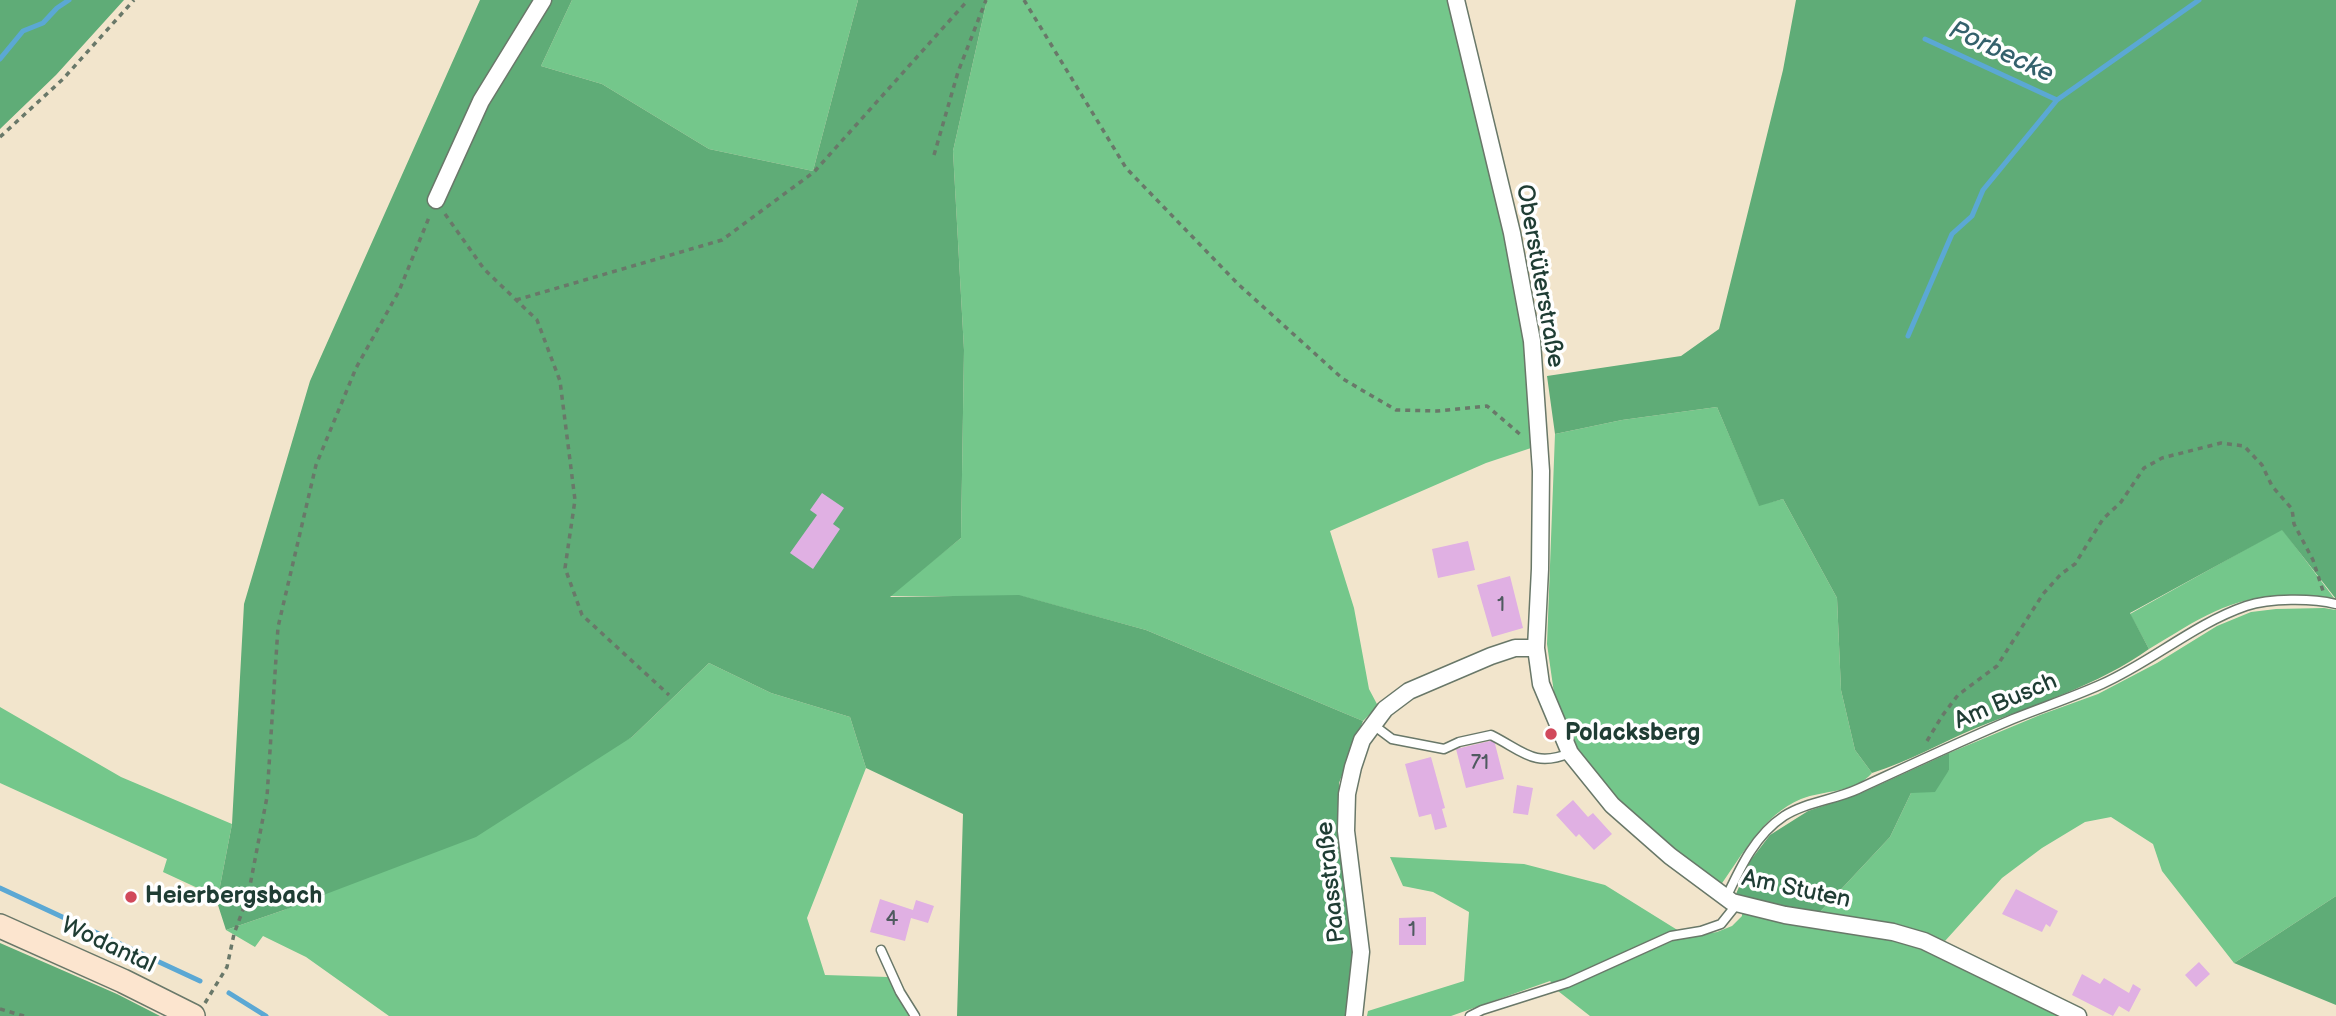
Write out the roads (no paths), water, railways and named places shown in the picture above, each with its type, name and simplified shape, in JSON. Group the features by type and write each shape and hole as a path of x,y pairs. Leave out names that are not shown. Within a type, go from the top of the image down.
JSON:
{"main road":[{"name":"Wodantal","path":"0,926 198,1011"}],"street":[{"path":"436,200 481,101 543,0"},
{"name":"Oberstüterstraße","path":"1456,0 1512,233 1532,341 1539,449 1540,569 1536,648"},
{"name":"Paasstraße","path":"1354,1016 1361,953 1348,851 1347,794 1362,740 1385,709 1409,691 1491,656 1515,648 1536,648"},
{"name":"Am Stuten","path":"1536,648 1541,684 1570,753 1612,805 1670,856 1732,901 1785,915 1894,932 1924,941 2078,1016"}],"lane":[{"name":"Am Busch","path":"1470,1016 1567,983 1671,936 1701,931 1721,924 1757,841 1770,826 1786,815 1859,788 2124,674 2214,618 2250,605 2275,601 2326,601 2336,604"},
{"path":"1372,724 1392,738 1444,749 1459,742 1491,735 1526,755 1546,760 1570,753"},
{"path":"881,950 900,992 915,1016"}],"waterway":[{"path":"0,59 23,31 43,23 69,0"},
{"name":"Porbecke","path":"1925,39 2057,100 2199,0"},
{"path":"1908,336 1952,234 1972,216 1983,190 2057,100"},
{"path":"0,888 200,981"},
{"name":"Heierbergsbach","path":"229,993 266,1016"}],"place":[{"name":"Polacksberg","path":"1551,734"},
{"name":"Heierbergsbach","path":"131,897"}]}
